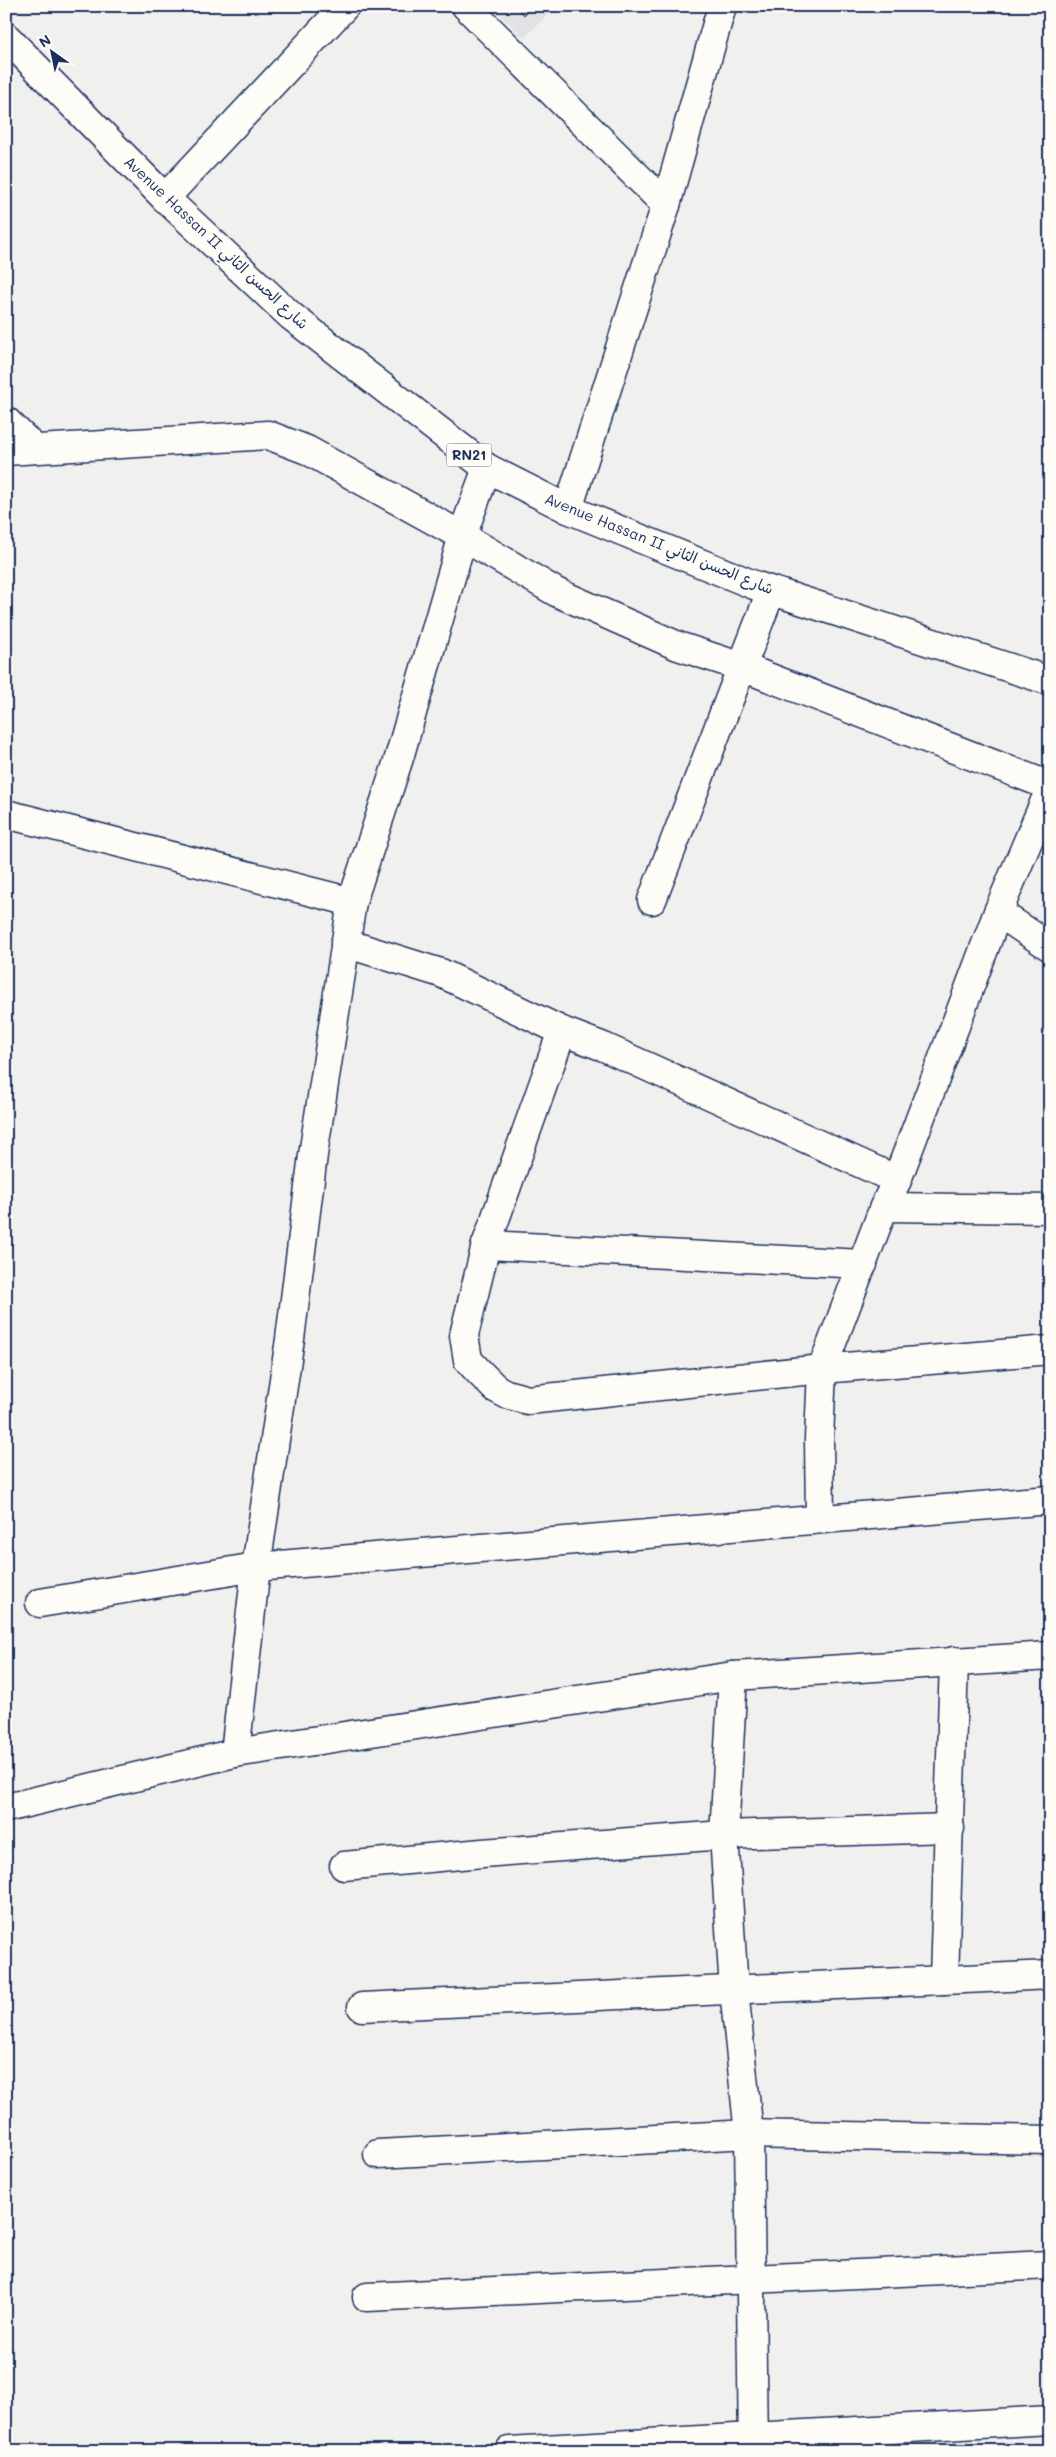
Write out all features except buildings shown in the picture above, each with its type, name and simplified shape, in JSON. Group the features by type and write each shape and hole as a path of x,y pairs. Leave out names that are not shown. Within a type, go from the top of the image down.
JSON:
{"street":[{"path":"165,198 345,6"},
{"path":"466,6 666,205"},
{"path":"568,509 666,205 722,6"},
{"name":"Avenue Hassan II شارع الحسن الثاني","path":"6,37 165,198 291,316 487,468 568,509 771,591 1050,681"},
{"path":"6,421 35,449"},
{"path":"6,451 268,435 307,450 462,536 556,592 678,646 742,667 1050,788 998,912 897,1180 884,1207 822,1369 818,1439 820,1519"},
{"path":"235,1753 256,1567 352,902 399,758 462,536 487,468"},
{"path":"652,900 771,591"},
{"path":"6,814 352,902"},
{"path":"998,912 1050,947"},
{"path":"345,943 441,973 562,1031 604,1046 897,1180"},
{"path":"562,1031 486,1245 464,1335 468,1360 494,1388 506,1394 528,1400 822,1369 1050,1350"},
{"path":"884,1207 1050,1209"},
{"path":"486,1245 863,1264"},
{"path":"40,1603 256,1567 1050,1500"},
{"path":"6,1808 235,1753 733,1676 1050,1656"},
{"path":"944,1980 954,1661"},
{"path":"733,1676 724,1835 734,1990 749,2134 753,2444"},
{"path":"344,1866 482,1853 724,1835 950,1828"},
{"path":"362,2007 1050,1975"},
{"path":"378,2154 749,2134 1050,2140"},
{"path":"367,2297 1050,2265"},
{"path":"509,2451 891,2440 1050,2420"}],"shaded area":[{"path":"491,6 556,6 524,38"}]}
